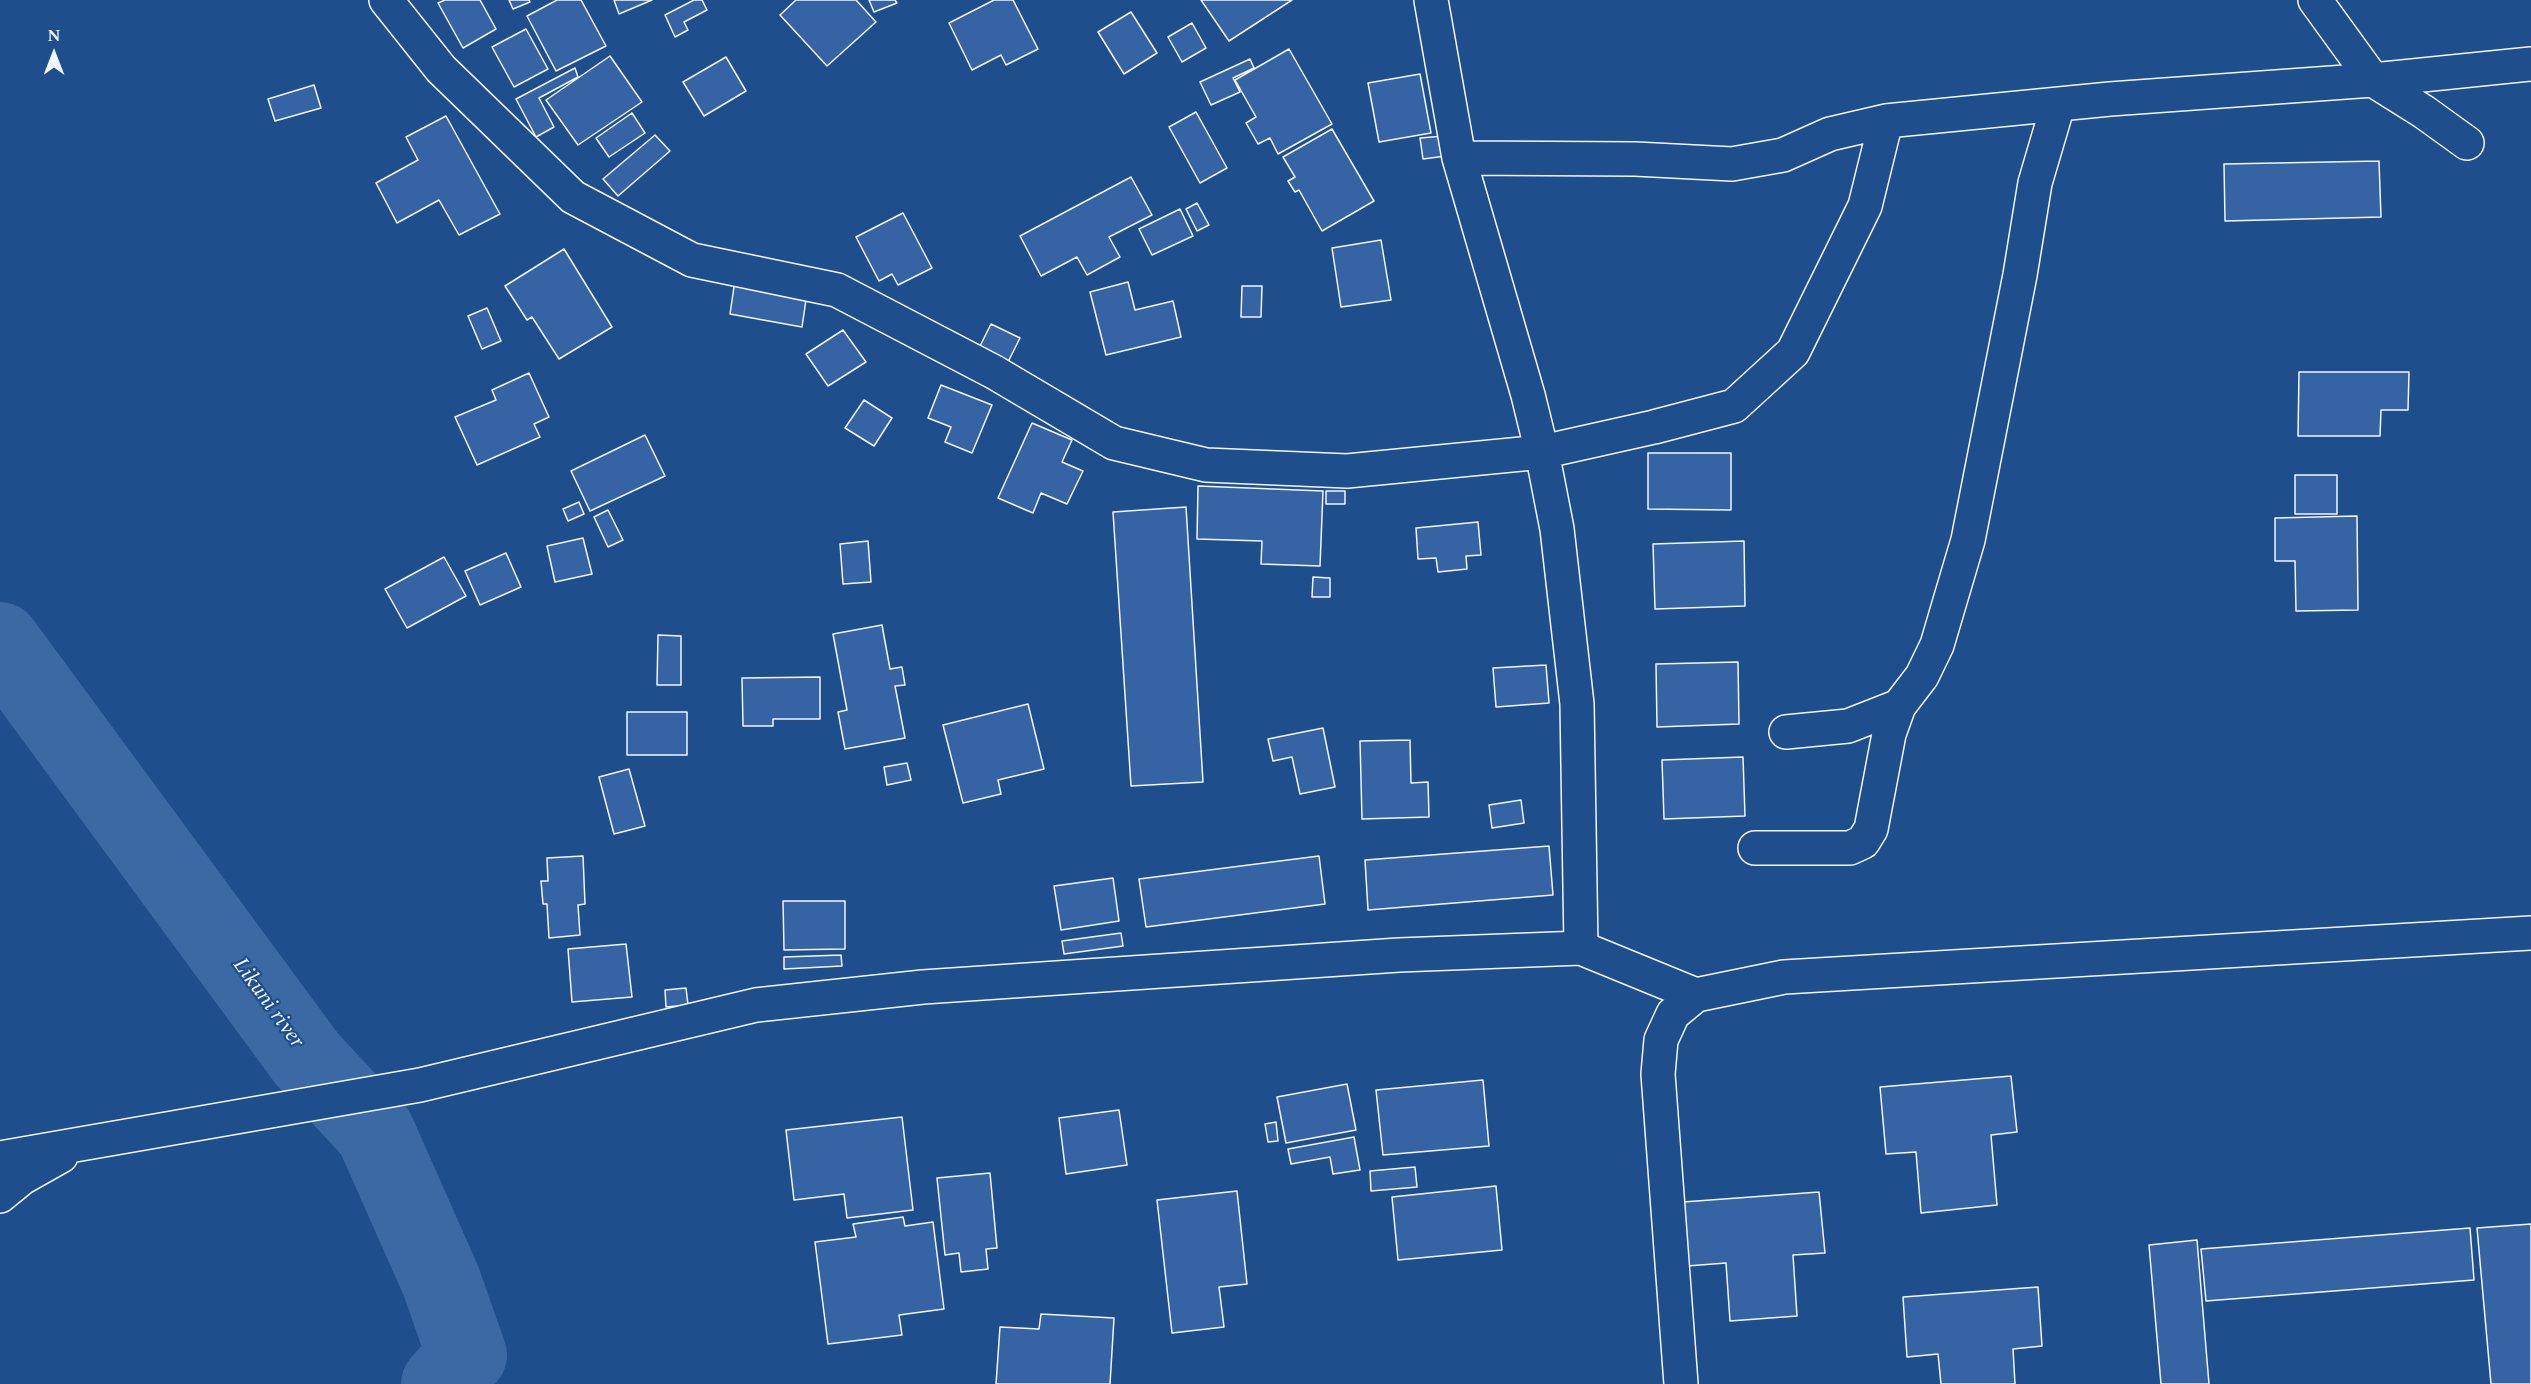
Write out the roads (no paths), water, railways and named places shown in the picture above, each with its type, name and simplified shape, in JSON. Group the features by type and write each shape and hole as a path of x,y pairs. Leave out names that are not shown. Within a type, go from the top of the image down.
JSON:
{"street":[{"path":"386,0 441,69 573,197 692,260 837,290 994,372 1114,443 1206,465 1347,471 1542,452 1734,406 1793,352 1865,206 1886,121"},
{"path":"1431,0 1459,158 1542,452 1557,529 1577,704 1581,948"},
{"path":"2315,0 2373,80 2424,112 2467,143"},
{"path":"1459,158 1635,159 1732,164 1783,155 1830,134 1886,121 2373,80 2531,64"},
{"path":"1755,848 1850,848 1863,842 1871,829 1889,734 1899,706 1922,676 1937,645 1968,540 2020,275 2035,183 2058,105"},
{"path":"1786,732 1848,726 1899,706"},
{"path":"1681,1384 1658,1074 1661,1040 1672,1014 1696,995 1784,977 2531,933"},
{"path":"0,1158 420,1085 756,1005 923,987 1399,955 1581,948 1696,995"},
{"path":"0,1196 22,1178 83,1143"}],"waterway":[{"name":"Likuni river","path":"0,642 307,1059 375,1132 441,1281 467,1355 441,1384"}]}
